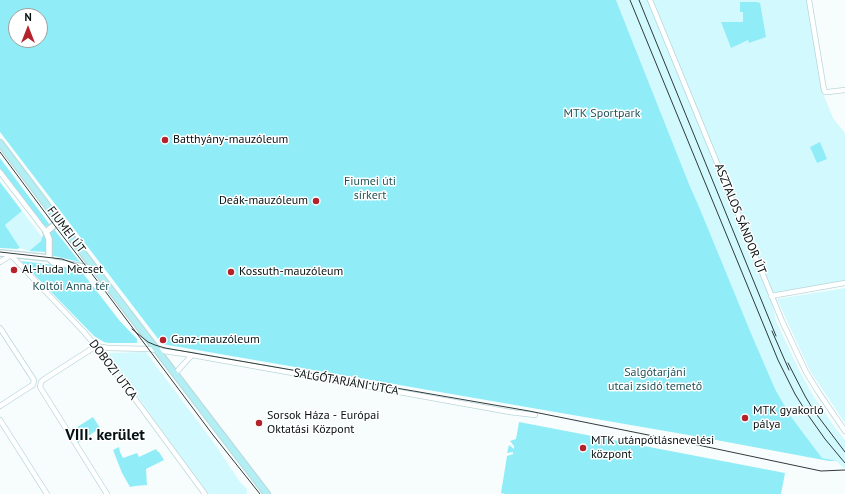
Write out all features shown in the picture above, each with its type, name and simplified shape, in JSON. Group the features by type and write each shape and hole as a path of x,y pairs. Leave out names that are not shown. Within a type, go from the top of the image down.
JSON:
{"main road":[{"name":"FIUMEI ÚT","path":"0,143 266,494"}],"street":[{"name":"ASZTALOS SÁNDOR ÚT","path":"650,0 771,296 806,372 845,431"},
{"path":"809,0 824,90 825,92 845,90"},
{"path":"0,172 46,232 49,239 49,258"},
{"path":"46,232 59,221"},
{"path":"0,253 49,258 53,262 95,269"},
{"path":"0,262 11,254"},
{"name":"DOBOZI UTCA","path":"11,254 96,346 205,494"},
{"path":"771,296 845,283"},
{"path":"0,328 33,378 34,382 31,386 0,406"},
{"path":"96,346 43,380 40,384 41,389 107,494"},
{"name":"SALGÓTARJÁNI UTCA","path":"96,346 157,350 510,412 535,415"},
{"path":"175,374 180,366 192,356"},
{"path":"0,420 47,494"}],"shaded area":[{"path":"616,0 808,0 822,91 833,118 845,133 845,283 771,296 776,321 799,370 814,397 845,440 845,469 836,461 822,458 792,418 776,391 689,184"},
{"path":"22,211 42,237 41,241 29,251 20,248 5,225"},
{"path":"845,288 845,423 810,371 777,299"},
{"path":"146,352 214,443 240,482 247,489 247,494 209,494 106,353"}],"green space":[{"name":"Fiumei úti sírkert","path":"0,0 616,0 689,184 776,391 792,418 822,458 837,461 829,461 700,437 162,344 0,132"},
{"path":"740,2 760,3 766,37 749,43 748,40 731,48 721,22 743,22 743,12 740,12"},
{"path":"820,142 827,159 817,163 810,147"},
{"path":"0,158 50,225 44,227 0,169"},
{"path":"0,182 22,211 5,225 20,248 17,249 0,248"},
{"path":"53,228 80,262 52,255 51,232"},
{"path":"44,235 46,236 46,252 29,251 41,241"},
{"name":"Koltói Anna tér","path":"21,261 71,267 82,272 119,320 137,339 137,343 108,343 94,336"},
{"path":"93,417 100,428 78,443 71,431"},
{"name":"MTK utánpótlásnevelési központ","path":"519,422 785,473 781,494 501,493 507,456 513,454 513,452 507,453 509,445 514,449 514,446 510,441 516,439"},
{"path":"119,447 123,458 137,453 139,457 156,449 159,452 164,460 146,469 147,485 130,487 122,473 113,450"}],"tram line":[{"path":"0,152 213,435 260,494"},
{"path":"0,252 62,259 76,264 87,271"},
{"path":"132,329 148,342 165,348 529,411 821,471 845,470"}],"railway":[{"path":"630,0 778,360 795,394 808,415 845,463"},
{"path":"639,0 776,336"},
{"path":"772,331 789,370"},
{"path":"788,363 814,411 845,452"}],"place":[{"name":"Batthyány-mauzóleum","path":"165,140"},
{"name":"Deák-mauzóleum","path":"316,201"},
{"name":"Al-Huda Mecset","path":"14,270"},
{"name":"Kossuth-mauzóleum","path":"231,272"},
{"name":"Ganz-mauzóleum","path":"163,340"},
{"name":"MTK gyakorló pálya","path":"745,418"},
{"name":"Sorsok Háza - Európai Oktatási Központ","path":"259,423"},
{"name":"MTK utánpótlásnevelési központ","path":"583,448"}],"district":[{"name":"VIII. kerület","path":"105,435"}],"park label":[{"name":"MTK Sportpark","path":"602,114"},
{"name":"Salgótarjáni utcai zsidó temető","path":"655,380"}]}
